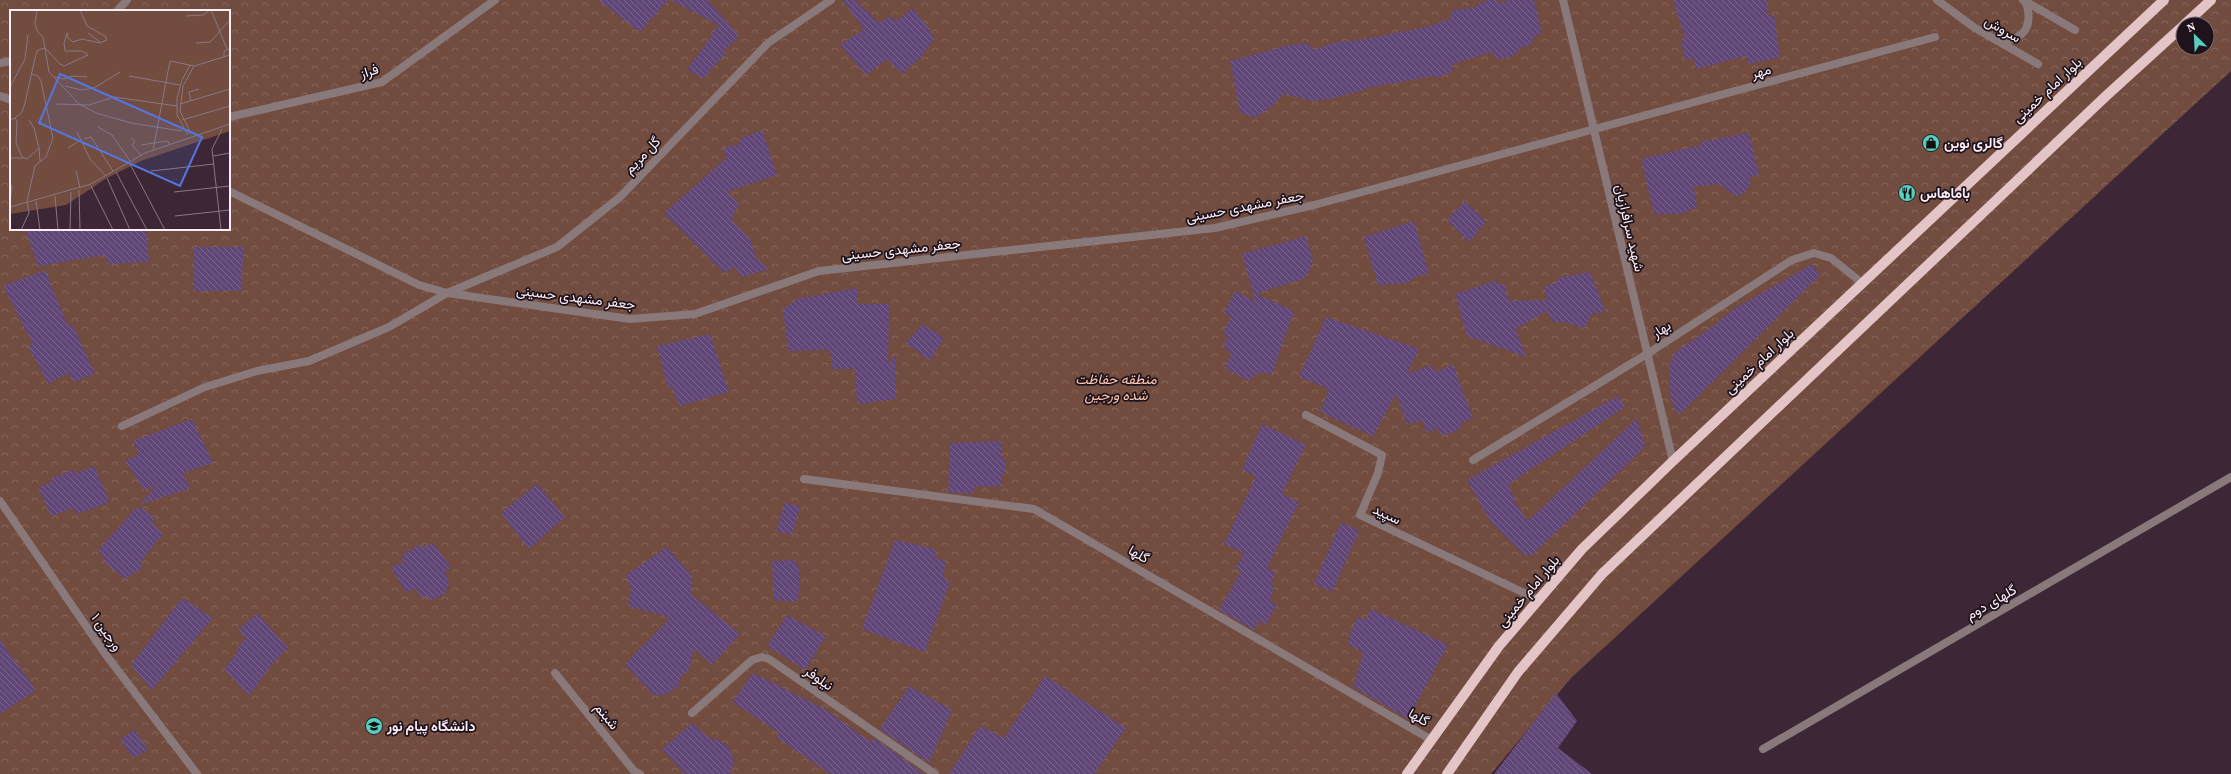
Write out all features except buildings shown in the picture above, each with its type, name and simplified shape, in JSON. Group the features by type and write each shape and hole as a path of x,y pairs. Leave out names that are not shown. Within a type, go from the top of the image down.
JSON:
{"main road":[{"name":"بلوار امام خمینی","path":"1407,774 1430,739 1499,646 1582,549 1672,461 2164,0"},
{"path":"2194,16 2211,0"},
{"path":"1450,773 1518,672 1602,574 2100,102 2175,33"}],"street":[{"path":"118,10 127,0"},
{"name":"فراز","path":"230,117 382,82 496,0"},
{"name":"گل مریم","path":"122,426 205,387 257,371 309,361 389,327 447,293 557,248 620,197 768,43 831,0"},
{"name":"شهید سرافرازیان","path":"1563,0 1672,461"},
{"name":"سروش","path":"1937,0 1975,28 2038,64"},
{"path":"2001,42 2015,40 2026,30 2030,16 2024,1"},
{"path":"2024,1 2075,30"},
{"name":"مهر","path":"1594,129 1936,37"},
{"path":"0,63 10,61"},
{"path":"0,96 10,100"},
{"name":"جعفر مشهدی حسینی","path":"230,191 419,285 447,293 630,319 695,314 819,271 1215,228 1314,205 1594,129"},
{"name":"بهار","path":"1473,460 1647,354 1792,260 1814,253 1832,258 1862,283"},
{"name":"سپید","path":"1306,415 1382,455 1378,474 1360,515 1539,600"},
{"name":"گلهای دوم","path":"1763,749 2231,477"},
{"name":"گلها","path":"804,479 1034,508 1430,739"},
{"name":"ورجین ۱","path":"0,501 106,655 197,774"},
{"name":"نیلوفر","path":"692,713 752,660 762,657 769,659 934,774"},
{"name":"شبنم","path":"555,673 635,773"}],"green space":[{"name":"منطقه حفاظت شده ورجین","path":"0,0 2231,0 2231,71 1571,678 1491,774 0,774"}],"place":[{"name":"گالری نوین","path":"1931,143"},
{"name":"باماهاس","path":"1907,193"},
{"name":"دانشگاه پیام نور","path":"374,726"}]}
